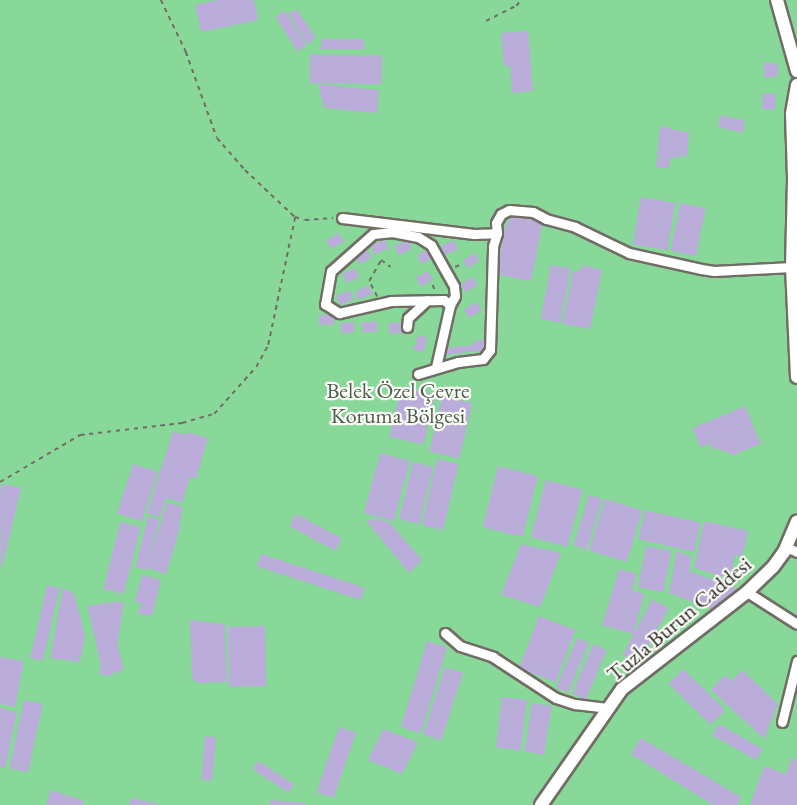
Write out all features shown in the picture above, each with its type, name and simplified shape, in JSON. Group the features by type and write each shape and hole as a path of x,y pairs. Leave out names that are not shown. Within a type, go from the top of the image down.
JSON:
{"main road":[{"path":"777,0 792,32 797,71"},
{"path":"797,85 792,114 796,179 792,267 797,377"},
{"name":"Tuzla Burun Caddesi","path":"541,805 622,689 747,592 792,550 797,522"}],"street":[{"path":"418,374 436,367 483,359 490,350 491,272 497,232 496,223 501,214 515,209 533,212 546,219 586,231 629,253 701,269 714,271 792,267"},
{"path":"342,218 474,234 497,232"},
{"path":"436,367 450,305 455,296 454,286 431,244 418,237 393,232 373,234 331,271 325,304 339,313 379,304 427,300 444,300 450,305"},
{"path":"407,327 408,318 427,300"},
{"path":"747,592 797,624"},
{"path":"445,633 460,646 493,657 556,698 582,706 609,708"},
{"path":"782,722 792,689 797,661"}],"path":[{"path":"161,0 186,52 217,138 245,170 295,217 305,220 342,218"},
{"path":"486,21 516,6 521,0"},
{"path":"0,482 80,435 182,423 214,414 256,367 268,345 295,217"},
{"path":"379,304 369,281 381,260 391,267"},
{"path":"446,270 462,264"}],"green space":[{"name":"Belek Özel Çevre Koruma Bölgesi","path":"0,0 797,0 797,805 0,805"}],"building":[{"path":"217,0 254,0 258,20 201,32 195,5"},
{"path":"297,10 316,38 307,44 288,13"},
{"path":"285,11 307,46 297,52 276,17"},
{"path":"528,31 533,91 512,93 510,66 504,66 501,33"},
{"path":"321,39 364,39 364,49 321,49"},
{"path":"310,54 382,55 381,84 309,83"},
{"path":"764,63 778,63 778,77 764,77"},
{"path":"318,84 379,90 377,113 324,108"},
{"path":"763,93 776,94 775,110 762,109"},
{"path":"721,115 745,121 742,133 718,127"},
{"path":"660,126 689,133 687,156 670,158 669,168 656,168"},
{"path":"641,197 675,203 667,250 633,244"},
{"path":"680,203 706,208 696,256 671,251"},
{"path":"513,215 543,221 531,281 496,274 506,225"},
{"path":"339,233 344,242 331,249 326,240"},
{"path":"385,239 389,248 374,255 370,246"},
{"path":"408,240 412,249 398,255 394,246"},
{"path":"454,240 458,249 445,255 441,246"},
{"path":"430,248 435,257 422,264 417,255"},
{"path":"368,250 372,258 360,264 356,256"},
{"path":"475,253 480,261 468,268 463,260"},
{"path":"551,265 571,269 560,323 541,319"},
{"path":"582,265 602,270 590,329 562,324 573,272 581,270"},
{"path":"355,268 359,277 346,283 342,274"},
{"path":"428,271 433,280 421,287 416,278"},
{"path":"473,277 478,286 466,293 461,284"},
{"path":"368,285 373,294 359,300 355,292"},
{"path":"350,290 354,299 340,305 336,296"},
{"path":"477,302 482,311 469,318 464,309"},
{"path":"319,315 334,315 334,325 319,325"},
{"path":"354,322 355,332 341,333 340,323"},
{"path":"362,322 377,322 377,332 362,332"},
{"path":"389,323 403,323 403,333 389,333"},
{"path":"418,335 428,338 423,352 414,349"},
{"path":"484,340 485,350 446,355 445,348 474,345 473,341"},
{"path":"401,387 435,395 424,445 390,437"},
{"path":"442,396 472,403 459,459 429,452"},
{"path":"745,406 753,425 701,448 693,428"},
{"path":"753,426 761,444 733,455 716,448 713,450 710,443"},
{"path":"173,431 208,438 196,479 190,477 182,503 166,498 160,517 147,513"},
{"path":"380,453 410,461 394,521 364,513"},
{"path":"437,459 458,464 443,530 422,525"},
{"path":"413,462 433,467 419,524 399,519"},
{"path":"133,464 158,472 142,521 117,513"},
{"path":"498,466 538,476 523,537 483,527"},
{"path":"546,480 583,490 567,547 531,537"},
{"path":"2,484 21,488 1,572 0,493"},
{"path":"589,495 602,499 587,550 574,546"},
{"path":"605,499 642,510 627,562 589,551"},
{"path":"167,502 183,507 166,574 147,568"},
{"path":"645,510 701,523 694,552 638,539"},
{"path":"296,514 342,538 335,551 289,526"},
{"path":"148,516 160,519 147,570 135,567"},
{"path":"373,518 389,522 422,560 409,573 367,522"},
{"path":"704,521 748,531 742,557 735,555 730,579 694,568"},
{"path":"120,522 140,527 124,594 103,589"},
{"path":"521,544 561,553 540,607 501,595"},
{"path":"646,546 672,551 664,592 638,587"},
{"path":"677,551 692,557 689,571 738,589 713,610 669,593"},
{"path":"261,554 365,588 361,600 257,566"},
{"path":"619,569 637,574 632,590 644,594 633,634 602,625"},
{"path":"142,575 161,580 152,616 138,614 141,603 135,601"},
{"path":"47,585 60,588 43,661 30,658"},
{"path":"63,588 74,594 85,635 80,662 50,658"},
{"path":"652,599 669,608 639,664 622,655"},
{"path":"111,601 124,603 112,676 99,674"},
{"path":"108,602 124,670 103,675 88,607"},
{"path":"539,616 575,630 555,682 519,668"},
{"path":"190,620 225,624 227,682 198,683 192,679"},
{"path":"265,626 266,686 229,687 228,627"},
{"path":"577,638 589,643 568,693 556,688"},
{"path":"427,641 447,647 421,733 401,727"},
{"path":"593,644 607,650 586,700 572,694"},
{"path":"0,657 24,661 15,707 0,704"},
{"path":"445,667 463,673 441,740 423,735"},
{"path":"683,669 725,710 711,725 668,684"},
{"path":"742,670 778,704 764,739 711,690 725,675 732,681"},
{"path":"502,697 527,700 521,751 496,748"},
{"path":"24,700 43,704 28,772 9,768"},
{"path":"532,703 552,706 544,755 524,751"},
{"path":"0,708 17,712 5,768 0,767"},
{"path":"719,724 762,749 756,760 712,735"},
{"path":"339,727 356,733 334,798 317,792"},
{"path":"383,729 418,742 402,774 368,760"},
{"path":"205,736 216,737 212,781 201,780"},
{"path":"641,738 741,797 737,805 713,805 631,754"},
{"path":"792,758 797,760 797,805 750,805 764,766 786,774"},
{"path":"258,761 294,784 289,793 253,769"},
{"path":"51,790 84,801 83,805 46,805"},
{"path":"131,798 158,804 158,805 129,805"},
{"path":"270,800 306,803 306,805 270,805"}]}
